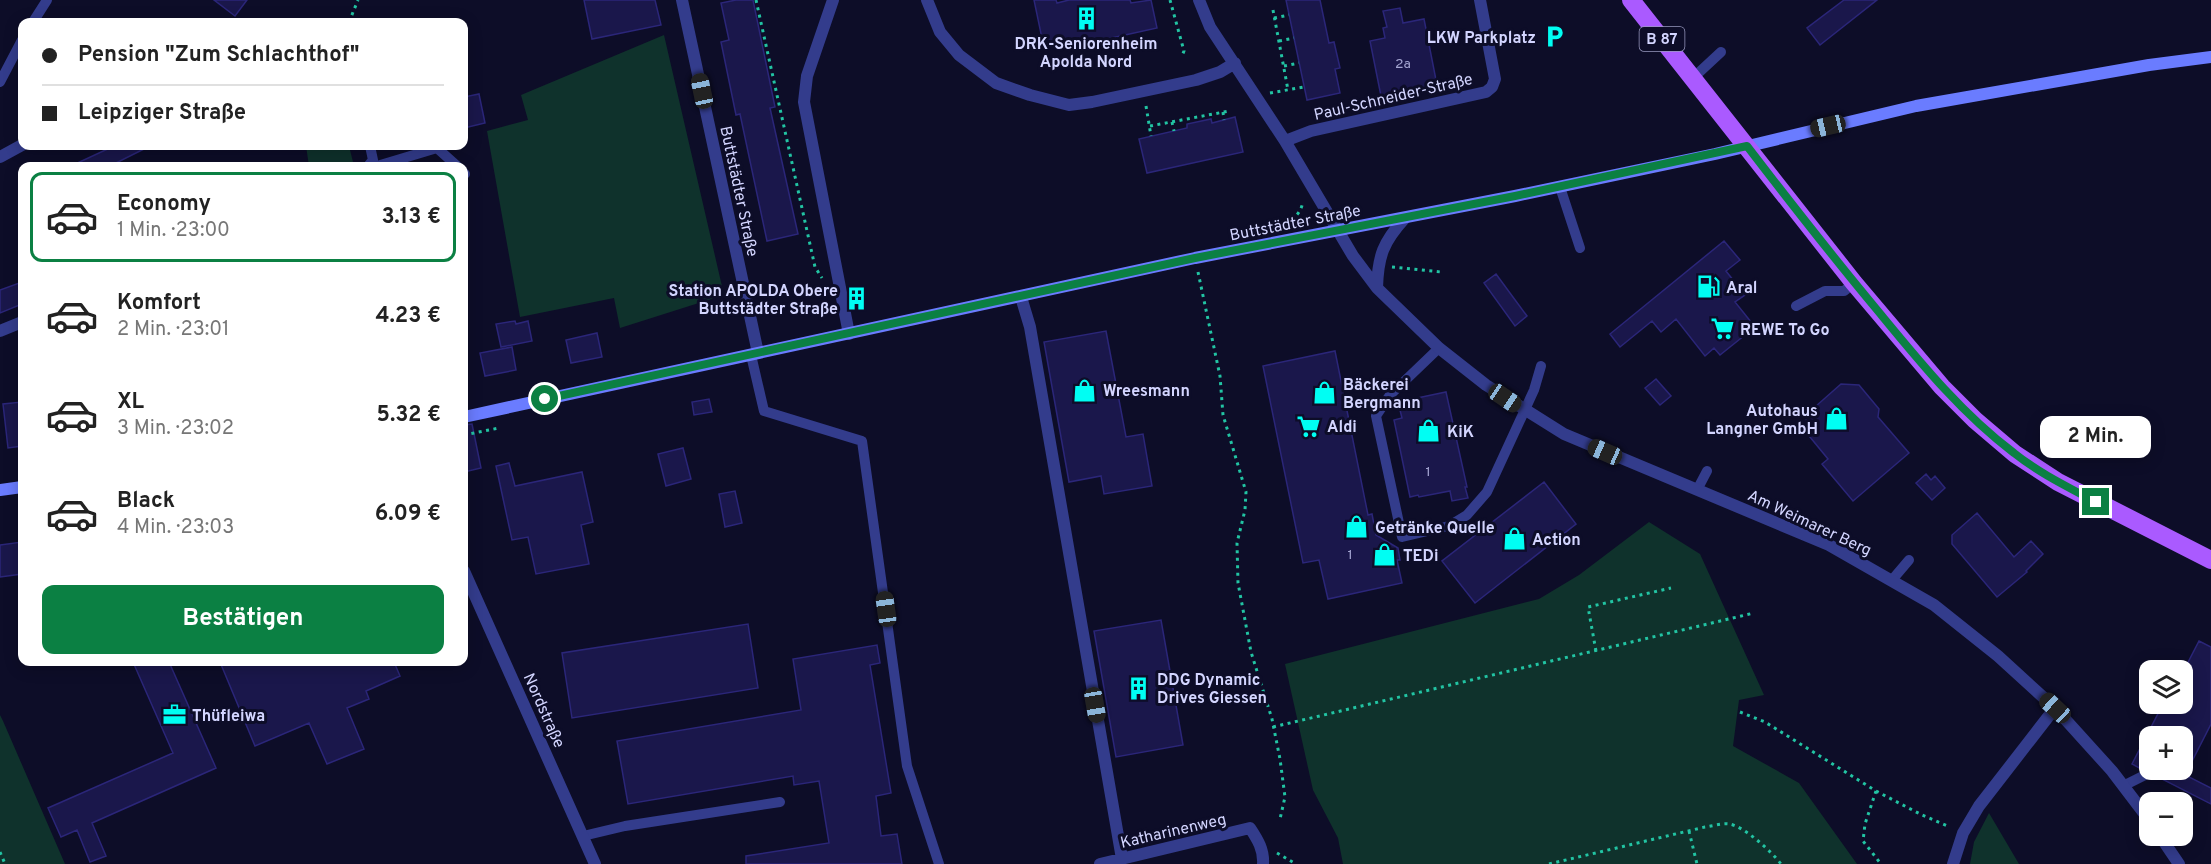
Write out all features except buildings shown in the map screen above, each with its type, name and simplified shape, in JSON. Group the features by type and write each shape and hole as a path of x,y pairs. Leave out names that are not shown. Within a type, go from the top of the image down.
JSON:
{"main road":[{"name":"B 87","path":"1631,0 1854,283 1942,387 1975,420 2015,454 2058,482 2211,560"}],"street":[{"name":"Buttstädter Straße","path":"682,0 754,354"},
{"path":"833,0 807,75 804,102 849,334"},
{"path":"927,0 940,32 959,55 996,83 1069,105 1144,92 1220,72 1235,63"},
{"path":"1199,0 1210,27 1285,141 1337,231"},
{"name":"Paul-Schneider-Straße","path":"1285,141 1311,131 1486,92 1492,87 1495,79 1480,0"},
{"name":"Buttstädter Straße","path":"468,416 1195,258 1560,187 1916,106 2149,65 2211,57"},
{"path":"0,157 18,147"},
{"path":"1377,288 1378,266 1387,240 1405,218"},
{"name":"Am Weimarer Berg","path":"1337,231 1377,288 1439,348 1486,385 1524,410 1564,434 1642,469 1829,545 1934,605 1998,656 2055,708 2093,749 2139,807"},
{"path":"1021,297 1030,327 1122,859"},
{"path":"0,331 18,324"},
{"path":"0,490 18,488"},
{"name":"Nordstraße","path":"468,580 595,864"},
{"path":"1953,864 1963,833 1979,806 2055,708"},
{"name":"Katharinenweg","path":"1100,864 1250,828 1260,842 1261,849"},
{"path":"2167,846 2179,864"},
{"path":"1261,849 1264,857 1263,864"}],"lane":[{"path":"36,18 47,0"},
{"path":"0,60 18,45"},
{"path":"0,82 18,47"},
{"path":"1693,78 1721,52"},
{"path":"390,162 430,150"},
{"path":"439,150 452,162"},
{"path":"1560,187 1580,248"},
{"path":"1796,306 1825,291 1844,291 1854,283"},
{"path":"1439,348 1390,395 1376,416 1402,537 1449,526 1467,515 1486,492 1534,390 1541,366"},
{"path":"754,354 764,411 862,441 907,766 939,864"},
{"path":"1698,490 1707,471"},
{"path":"1892,580 1909,560"},
{"path":"2123,786 2139,778"},
{"path":"583,836 625,826 780,802"}],"path":[{"path":"351,18 358,0"},
{"path":"756,0 815,267 824,281"},
{"path":"1170,0 1184,51 1182,56"},
{"path":"1273,10 1288,90"},
{"path":"1274,18 1289,15"},
{"path":"1279,41 1294,38"},
{"path":"1284,66 1299,63"},
{"path":"1259,101 1270,93 1304,87"},
{"path":"1144,92 1151,136"},
{"path":"1150,126 1197,119 1229,111"},
{"path":"1223,112 1224,120"},
{"path":"1172,122 1174,131"},
{"path":"1272,228 1287,223 1298,215 1303,204 1303,195"},
{"path":"1195,258 1220,376 1223,415 1246,492 1245,510 1237,543 1238,582 1251,652 1274,727 1285,797 1280,819"},
{"path":"1378,266 1441,272"},
{"path":"468,434 499,428"},
{"path":"1596,651 1588,608 1671,588"},
{"path":"1274,727 1754,613"},
{"path":"1740,712 1765,723 1876,791 1963,833"},
{"path":"1876,791 1865,824 1863,841 1881,864"},
{"path":"1549,864 1689,831 1730,824 1745,832 1774,855 1781,864"},
{"path":"1689,831 1697,864"},
{"path":"1261,849 1272,850 1296,864"},
{"path":"0,852 5,864"}],"green space":[{"path":"664,35 724,295 620,328 614,298 520,317 487,131 528,120 521,95"},
{"path":"307,150 350,150 353,162 308,162"},
{"path":"1649,522 1700,554 1764,695 1739,700 1733,746 1799,783 1857,864 1343,864 1338,838 1313,790 1285,664 1539,599 1579,575"},
{"path":"0,715 3,721 65,864 0,864"},
{"path":"1989,813 2019,864 1970,864 1974,842"}],"place":[{"name":"DRK-Seniorenheim Apolda Nord","path":"1086,18"},
{"name":"LKW Parkplatz","path":"1554,37"},
{"name":"Aral","path":"1708,287"},
{"name":"Station APOLDA Obere Buttstädter Straße","path":"856,299"},
{"name":"REWE To Go","path":"1722,329"},
{"name":"Wreesmann","path":"1085,390"},
{"name":"Bäckerei Bergmann","path":"1325,393"},
{"name":"Autohaus Langner GmbH","path":"1836,419"},
{"name":"Aldi","path":"1309,426"},
{"name":"KiK","path":"1429,431"},
{"name":"Getränke Quelle","path":"1357,527"},
{"name":"Action","path":"1514,539"},
{"name":"TEDi","path":"1385,555"},
{"name":"DDG Dynamic Drives Giessen","path":"1139,688"},
{"name":"Thüfleiwa","path":"174,715"}],"route":[{"path":"545,399 1195,258 1515,196 1747,146 1854,283 1942,387 1975,420 2015,454 2058,482 2096,502"}]}
